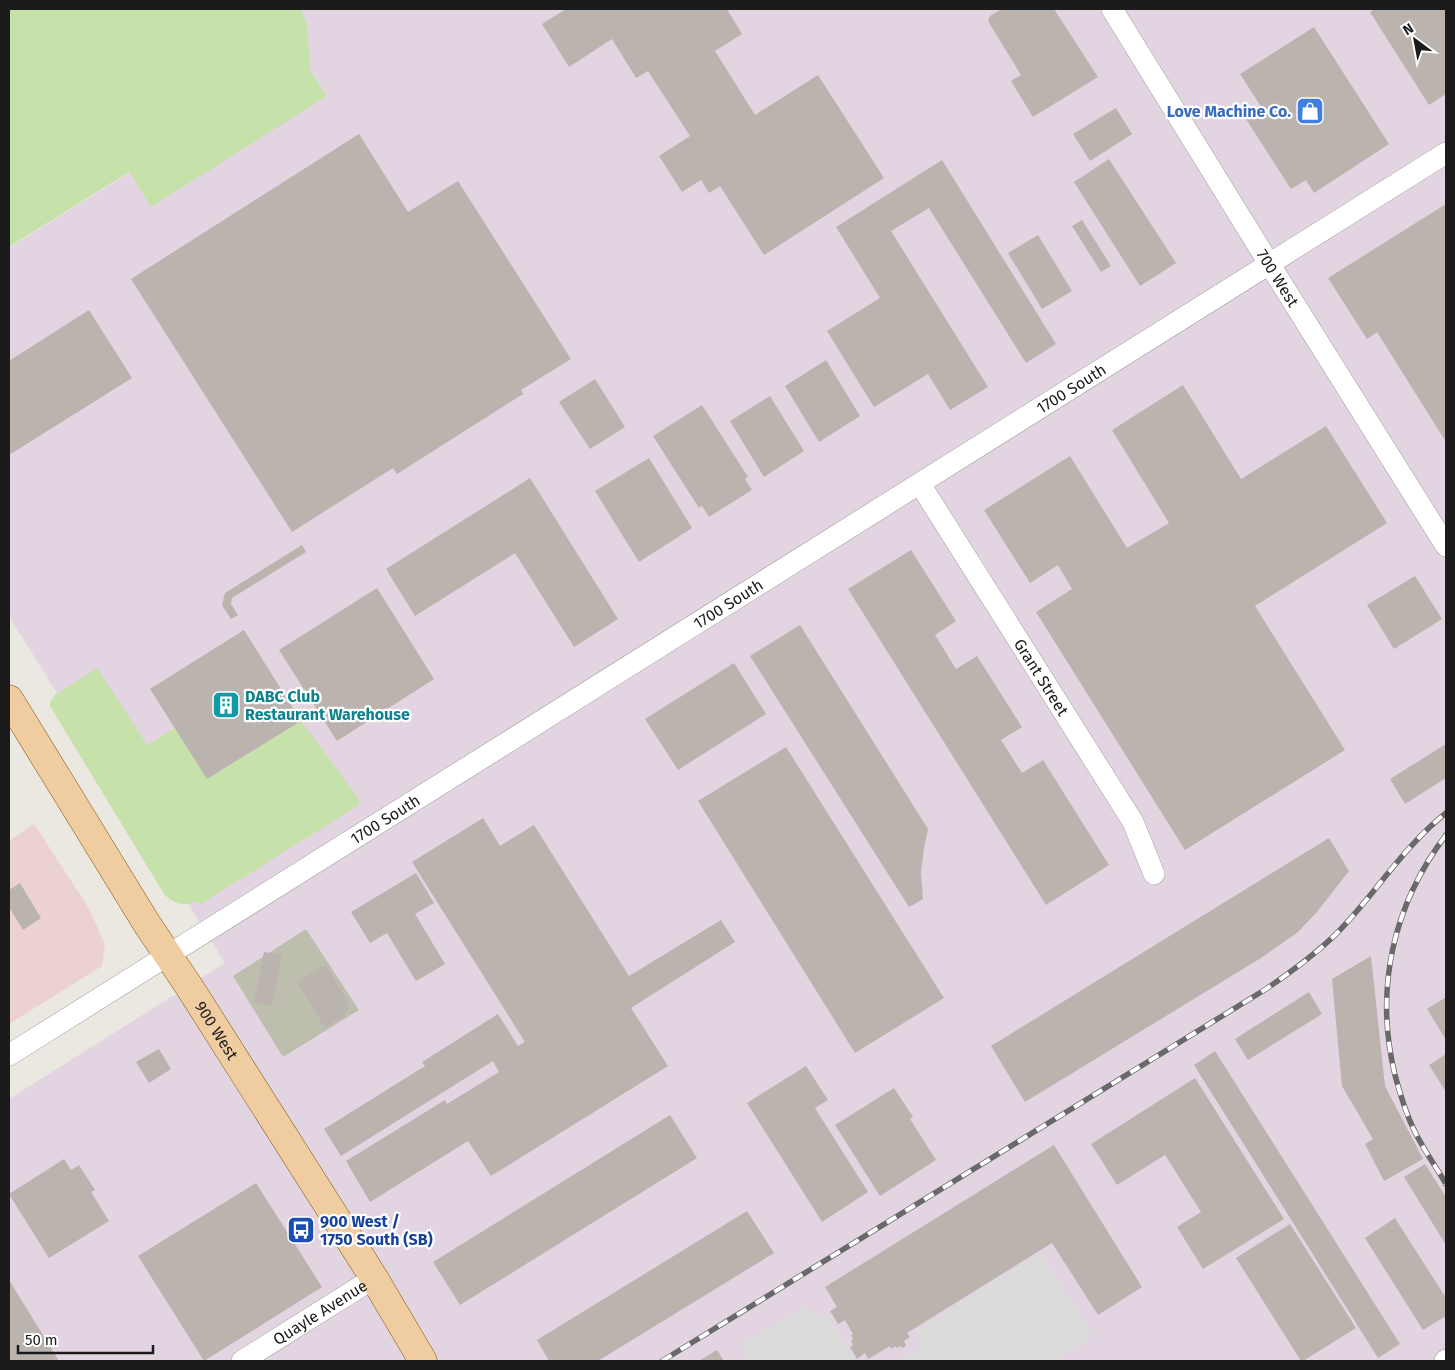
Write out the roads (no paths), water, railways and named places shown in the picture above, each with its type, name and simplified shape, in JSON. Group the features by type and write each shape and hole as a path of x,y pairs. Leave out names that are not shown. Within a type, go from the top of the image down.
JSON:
{"main road":[{"name":"900 West","path":"9,699 147,924 374,1278 423,1361"}],"street":[{"name":"700 West","path":"1112,9 1446,546"},
{"name":"1700 South","path":"9,1055 1446,153"},
{"name":"Grant Street","path":"920,484 1133,822 1154,874"},
{"name":"Quayle Avenue","path":"242,1361 374,1278"}],"railway":[{"path":"662,1361 1275,983 1330,940 1352,917 1403,855 1446,813"},
{"path":"1446,835 1428,862 1413,890 1401,919 1393,949 1388,980 1387,1011 1389,1043 1395,1075 1404,1104 1419,1139 1446,1184"}],"place":[{"name":"Love Machine Co.","path":"1310,111"},
{"name":"DABC Club Restaurant Warehouse","path":"226,705"},
{"name":"900 West / 1750 South (SB)","path":"301,1230"}]}
